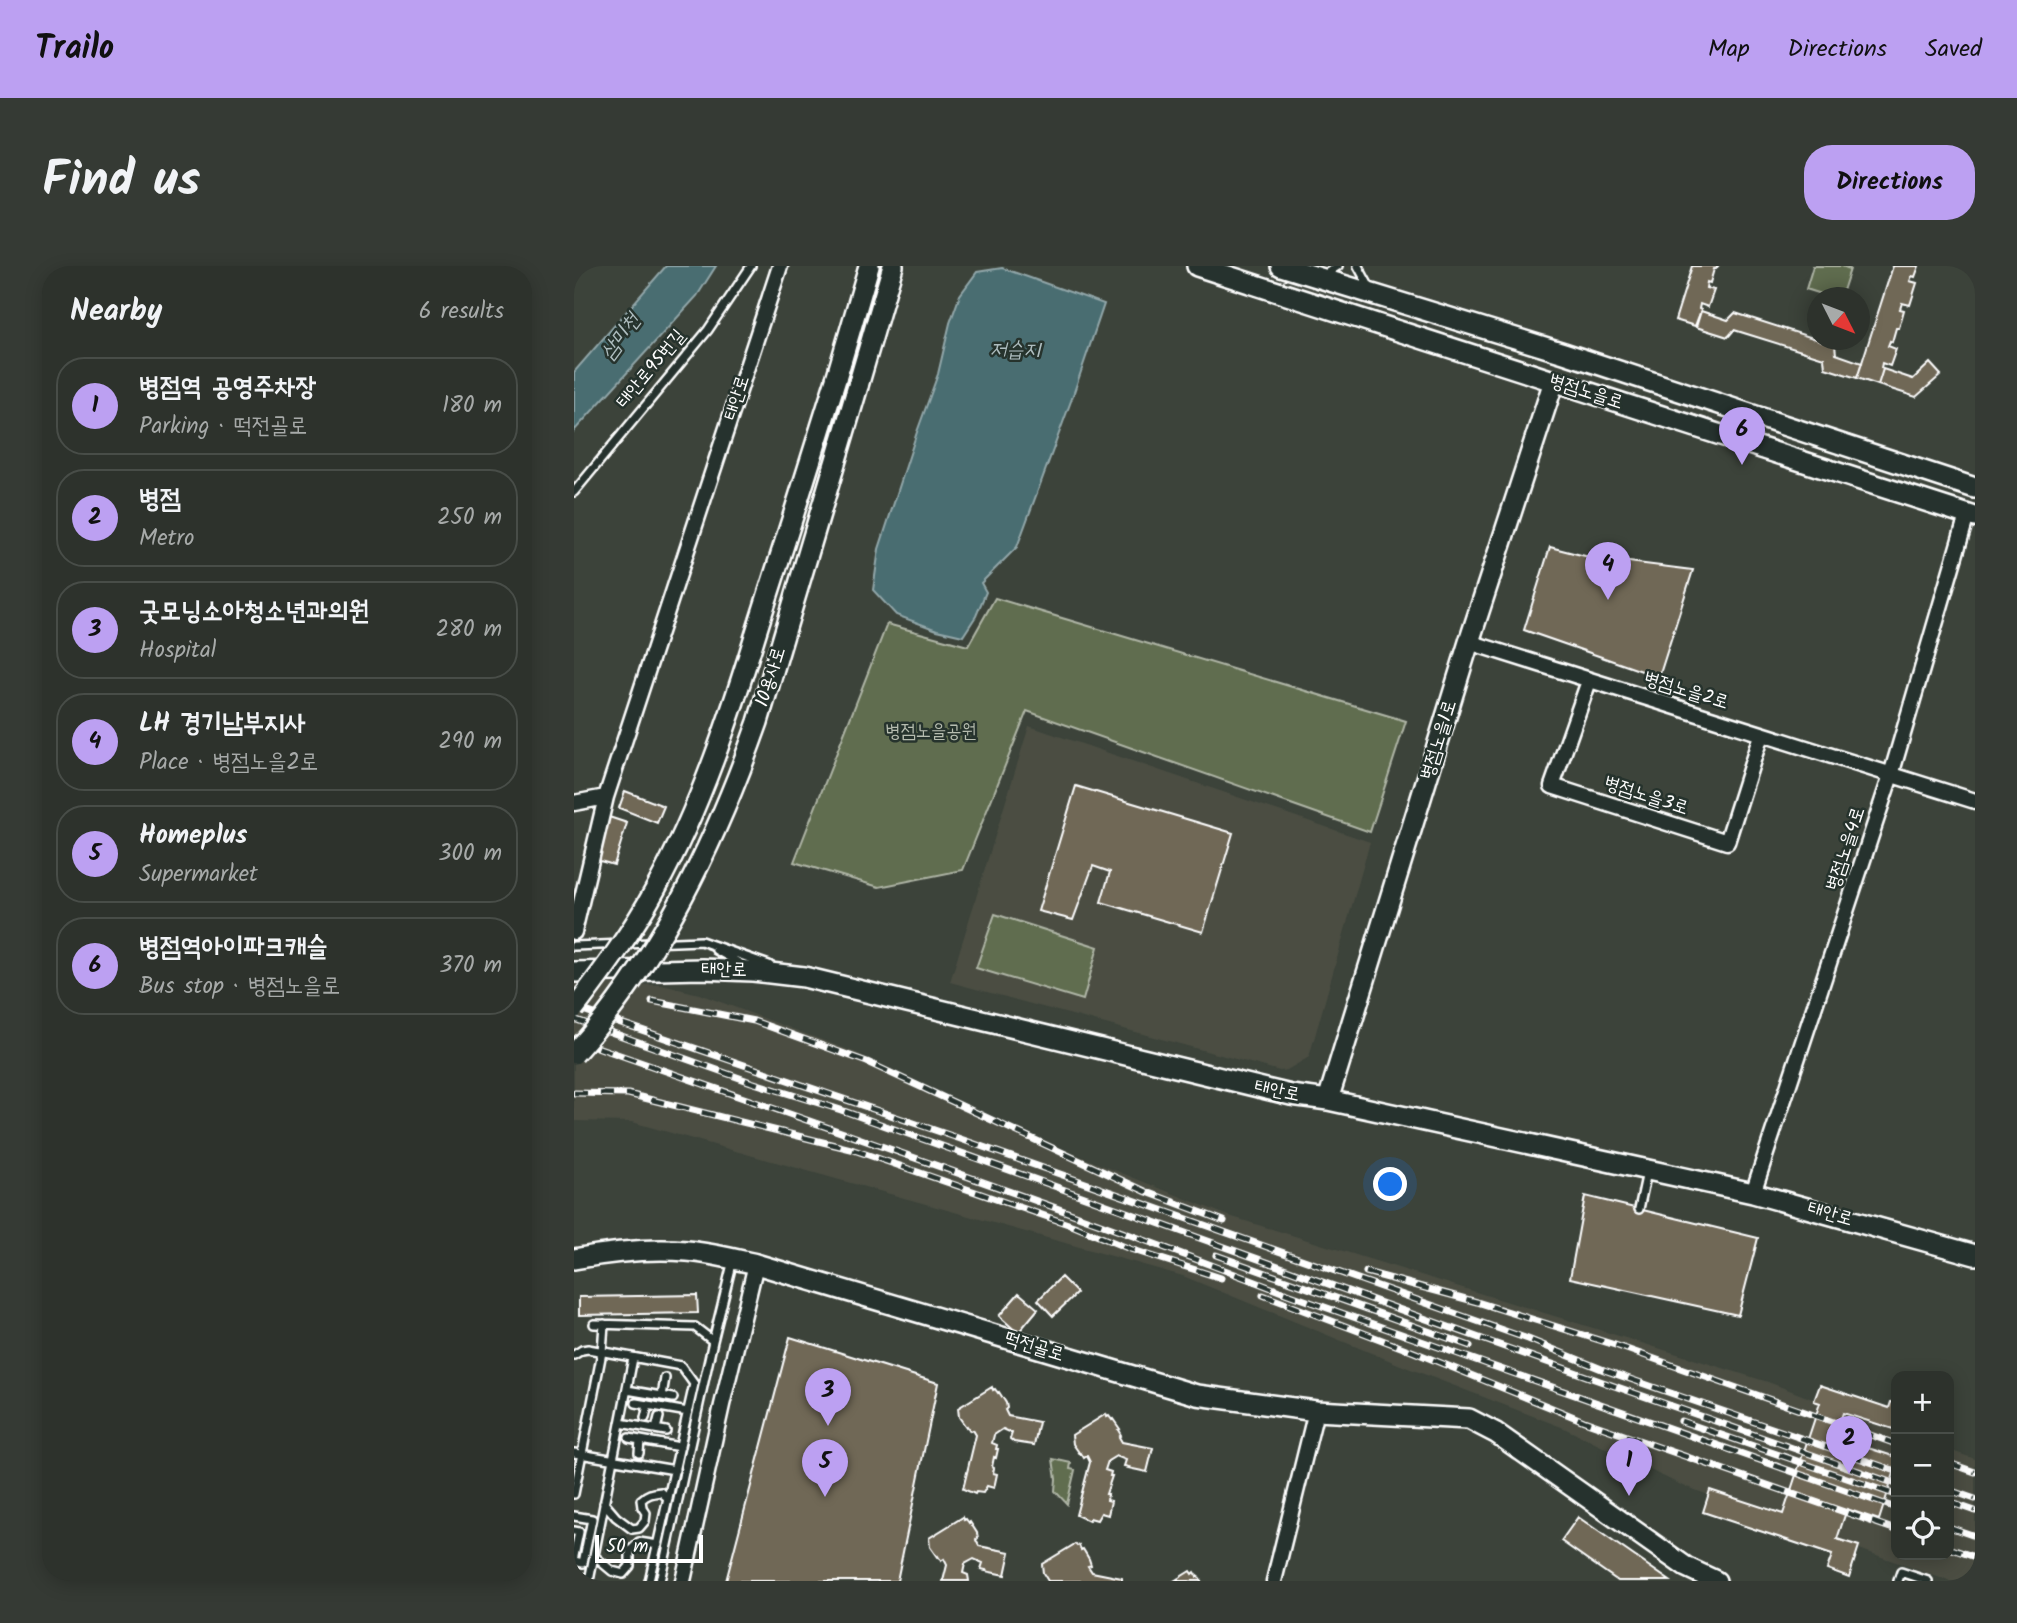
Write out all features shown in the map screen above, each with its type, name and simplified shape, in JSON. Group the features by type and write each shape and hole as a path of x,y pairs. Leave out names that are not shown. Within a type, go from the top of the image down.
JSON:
{"street":[{"name":"태안로","path":"574,932 606,797 780,266"},
{"name":"10용사로","path":"574,1009 631,931 672,858 695,805 734,702 869,266"},
{"name":"10용사로","path":"574,1054 633,978 676,909 699,867 738,777 758,722 894,266"},
{"name":"병점노을로","path":"1197,266 1971,516"},
{"name":"병점노을로","path":"1281,266 1658,384 1975,488"},
{"path":"1457,350 1467,345 1471,334 1467,323"},
{"name":"병점노을1로","path":"1328,1100 1469,642 1554,381"},
{"path":"1646,411 1645,400 1649,390 1658,384"},
{"path":"1888,489 1898,484 1901,474 1899,463"},
{"name":"병점노을4로","path":"1753,1193 1891,775 1971,516"},
{"name":"병점노을2로","path":"1469,642 1975,801"},
{"name":"병점노을3로","path":"1589,681 1552,786 1727,842 1761,735"},
{"path":"574,803 606,797"},
{"name":"태안로","path":"574,972 702,969 804,977 1292,1095 1328,1100 1753,1193 1975,1255"},
{"name":"떡전골로","path":"574,1259 646,1250 688,1251 733,1259 1197,1395 1316,1411 1469,1419 1496,1433 1686,1567 1717,1581"},
{"path":"682,1581 756,1264"},
{"path":"1273,1581 1316,1411"}],"lane":[{"name":"태안로95번길","path":"574,492 708,330 751,266"},
{"path":"1319,278 1338,266"},
{"path":"1358,266 1374,295"},
{"path":"574,946 701,941 804,977"},
{"path":"701,941 753,971"},
{"path":"1639,1209 1647,1170"},
{"path":"660,1581 733,1259"},
{"path":"594,1324 695,1327 713,1341"},
{"path":"574,1494 578,1454 603,1352 604,1324"},
{"path":"574,1355 582,1350 603,1352 681,1366 694,1384 649,1581"},
{"path":"589,1581 633,1358"},
{"path":"662,1396 665,1378"},
{"path":"627,1390 673,1398"},
{"path":"636,1403 688,1412"},
{"path":"645,1418 648,1405"},
{"path":"656,1429 659,1417"},
{"path":"620,1423 666,1431"},
{"path":"629,1438 680,1447"},
{"path":"639,1453 640,1440"},
{"path":"578,1454 675,1470"},
{"path":"604,1503 632,1529 639,1528 645,1521 646,1513 641,1500 645,1496 661,1492 668,1498"},
{"path":"574,1516 592,1519 583,1563 574,1558 579,1532 574,1531"},
{"path":"594,1556 611,1571 623,1574 630,1566 630,1551 639,1542 658,1545"},
{"path":"1898,1581 1901,1572 1928,1581"}],"shaded area":[{"path":"1029,726 1370,842 1309,1057 1287,1070 1280,1071 950,982"},
{"path":"574,983 662,985 699,994 854,1052 1052,1145 1226,1215 1768,1382 1891,1429 1891,1560 1954,1560 1954,1452 1975,1459 1975,1581 1949,1581 1681,1485 1564,1428 1183,1276 632,1122 574,1121"}],"green space":[{"path":"1813,266 1842,266 1850,269 1844,287 1806,289"},
{"name":"병점노을공원","path":"995,598 1406,721 1370,832 1027,711 963,870 879,887 794,862 887,624 968,646"},
{"path":"995,914 1098,947 1083,1000 976,968"},
{"path":"1053,1459 1071,1463 1070,1469 1075,1470 1067,1504 1055,1491"}],"water":[{"name":"삼미천","path":"666,266 716,266 697,296 574,431 574,372"},
{"name":"저습지","path":"1002,268 1104,304 1017,547 981,583 986,592 976,616 963,636 896,615 873,590 879,549 938,374 950,323 960,295 977,272"}],"building":[{"path":"1692,266 1718,266 1714,269 1710,283 1707,282 1706,288 1714,290 1708,307 1700,304 1701,310 1695,326 1675,320"},
{"path":"1893,266 1919,266 1915,277 1912,276 1910,281 1917,283 1910,305 1902,303 1900,309 1904,310 1899,328 1896,328 1888,346 1896,349 1890,366 1882,363 1878,385 1857,378 1866,350 1870,350 1870,338"},
{"path":"1701,311 1728,320 1735,313 1807,336 1807,350 1836,350 1836,354 1862,363 1857,378 1825,368 1824,358 1734,330 1728,337 1696,327"},
{"path":"1930,363 1941,375 1916,397 1878,385 1883,369 1913,379"},
{"path":"1550,547 1589,557 1693,570 1659,677 1524,630"},
{"path":"1076,786 1233,833 1203,932 1101,902 1110,872 1093,866 1073,920 1038,911"},
{"path":"625,791 664,806 657,823 619,808"},
{"path":"606,816 627,823 614,865 593,859"},
{"path":"1585,1196 1758,1238 1738,1315 1570,1278"},
{"path":"1061,1277 1077,1293 1053,1316 1038,1300"},
{"path":"1019,1293 1038,1309 1018,1333 999,1316"},
{"path":"697,1295 698,1313 579,1315 579,1297"},
{"path":"790,1337 938,1383 897,1581 726,1581"},
{"path":"1820,1385 1889,1408 1891,1402 1891,1428 1843,1413 1834,1437 1891,1455 1891,1483 1879,1520 1847,1509 1837,1539 1859,1546 1849,1577 1827,1569 1832,1555 1703,1512 1710,1490 1783,1514 1820,1403 1814,1401"},
{"path":"992,1387 1006,1403 1008,1416 1039,1422 1034,1445 1014,1442 1010,1439 1012,1433 1003,1429 994,1435 992,1443 997,1445 998,1449 992,1467 993,1473 997,1474 994,1488 987,1486 983,1493 975,1494 963,1489 976,1435 959,1417 958,1408"},
{"path":"1106,1414 1120,1429 1119,1437 1122,1442 1153,1448 1147,1472 1124,1466 1126,1460 1116,1456 1108,1461 1105,1470 1111,1472 1112,1476 1106,1494 1107,1500 1111,1501 1108,1515 1101,1513 1097,1520 1090,1518 1089,1521 1076,1515 1090,1462 1073,1444 1072,1435"},
{"path":"963,1517 977,1533 979,1546 1010,1552 1005,1575 981,1569 983,1563 974,1559 965,1564 963,1573 968,1575 969,1581 943,1581 947,1565 930,1547 929,1538"},
{"path":"1578,1517 1670,1581 1618,1581 1561,1541"},
{"path":"1075,1544 1083,1549 1092,1572 1122,1578 1122,1581 1048,1581 1042,1564"},
{"path":"1190,1571 1201,1581 1174,1581"}],"railway":[{"path":"652,1001 754,1021 867,1062 1147,1192 1224,1221"},
{"path":"574,1007 952,1136 1528,1339 1604,1370 1891,1469"},
{"path":"574,1019 751,1082 841,1110 1891,1482"},
{"path":"574,1039 1891,1506"},
{"path":"574,1093 628,1094 851,1149 1074,1226 1130,1249 1221,1278"},
{"path":"1216,1255 1470,1346"},
{"path":"1366,1272 1477,1302 1615,1345 1891,1442"},
{"path":"1263,1295 1414,1352 1584,1421 1891,1528"},
{"path":"1681,1421 1891,1493"},
{"path":"1954,1465 1975,1472"},
{"path":"1954,1492 1975,1499"},
{"path":"1954,1504 1975,1511"},
{"path":"1954,1529 1975,1536"},
{"path":"1954,1550 1975,1557"}],"place":[{"name":"병점역아이파크캐슬","path":"1742,465"},
{"name":"LH 경기남부지사","path":"1608,600"},
{"name":"굿모닝소아청소년과의원","path":"828,1426"},
{"name":"병점","path":"1849,1474"},
{"name":"병점역 공영주차장","path":"1629,1496"},
{"name":"Homeplus","path":"825,1497"}]}
